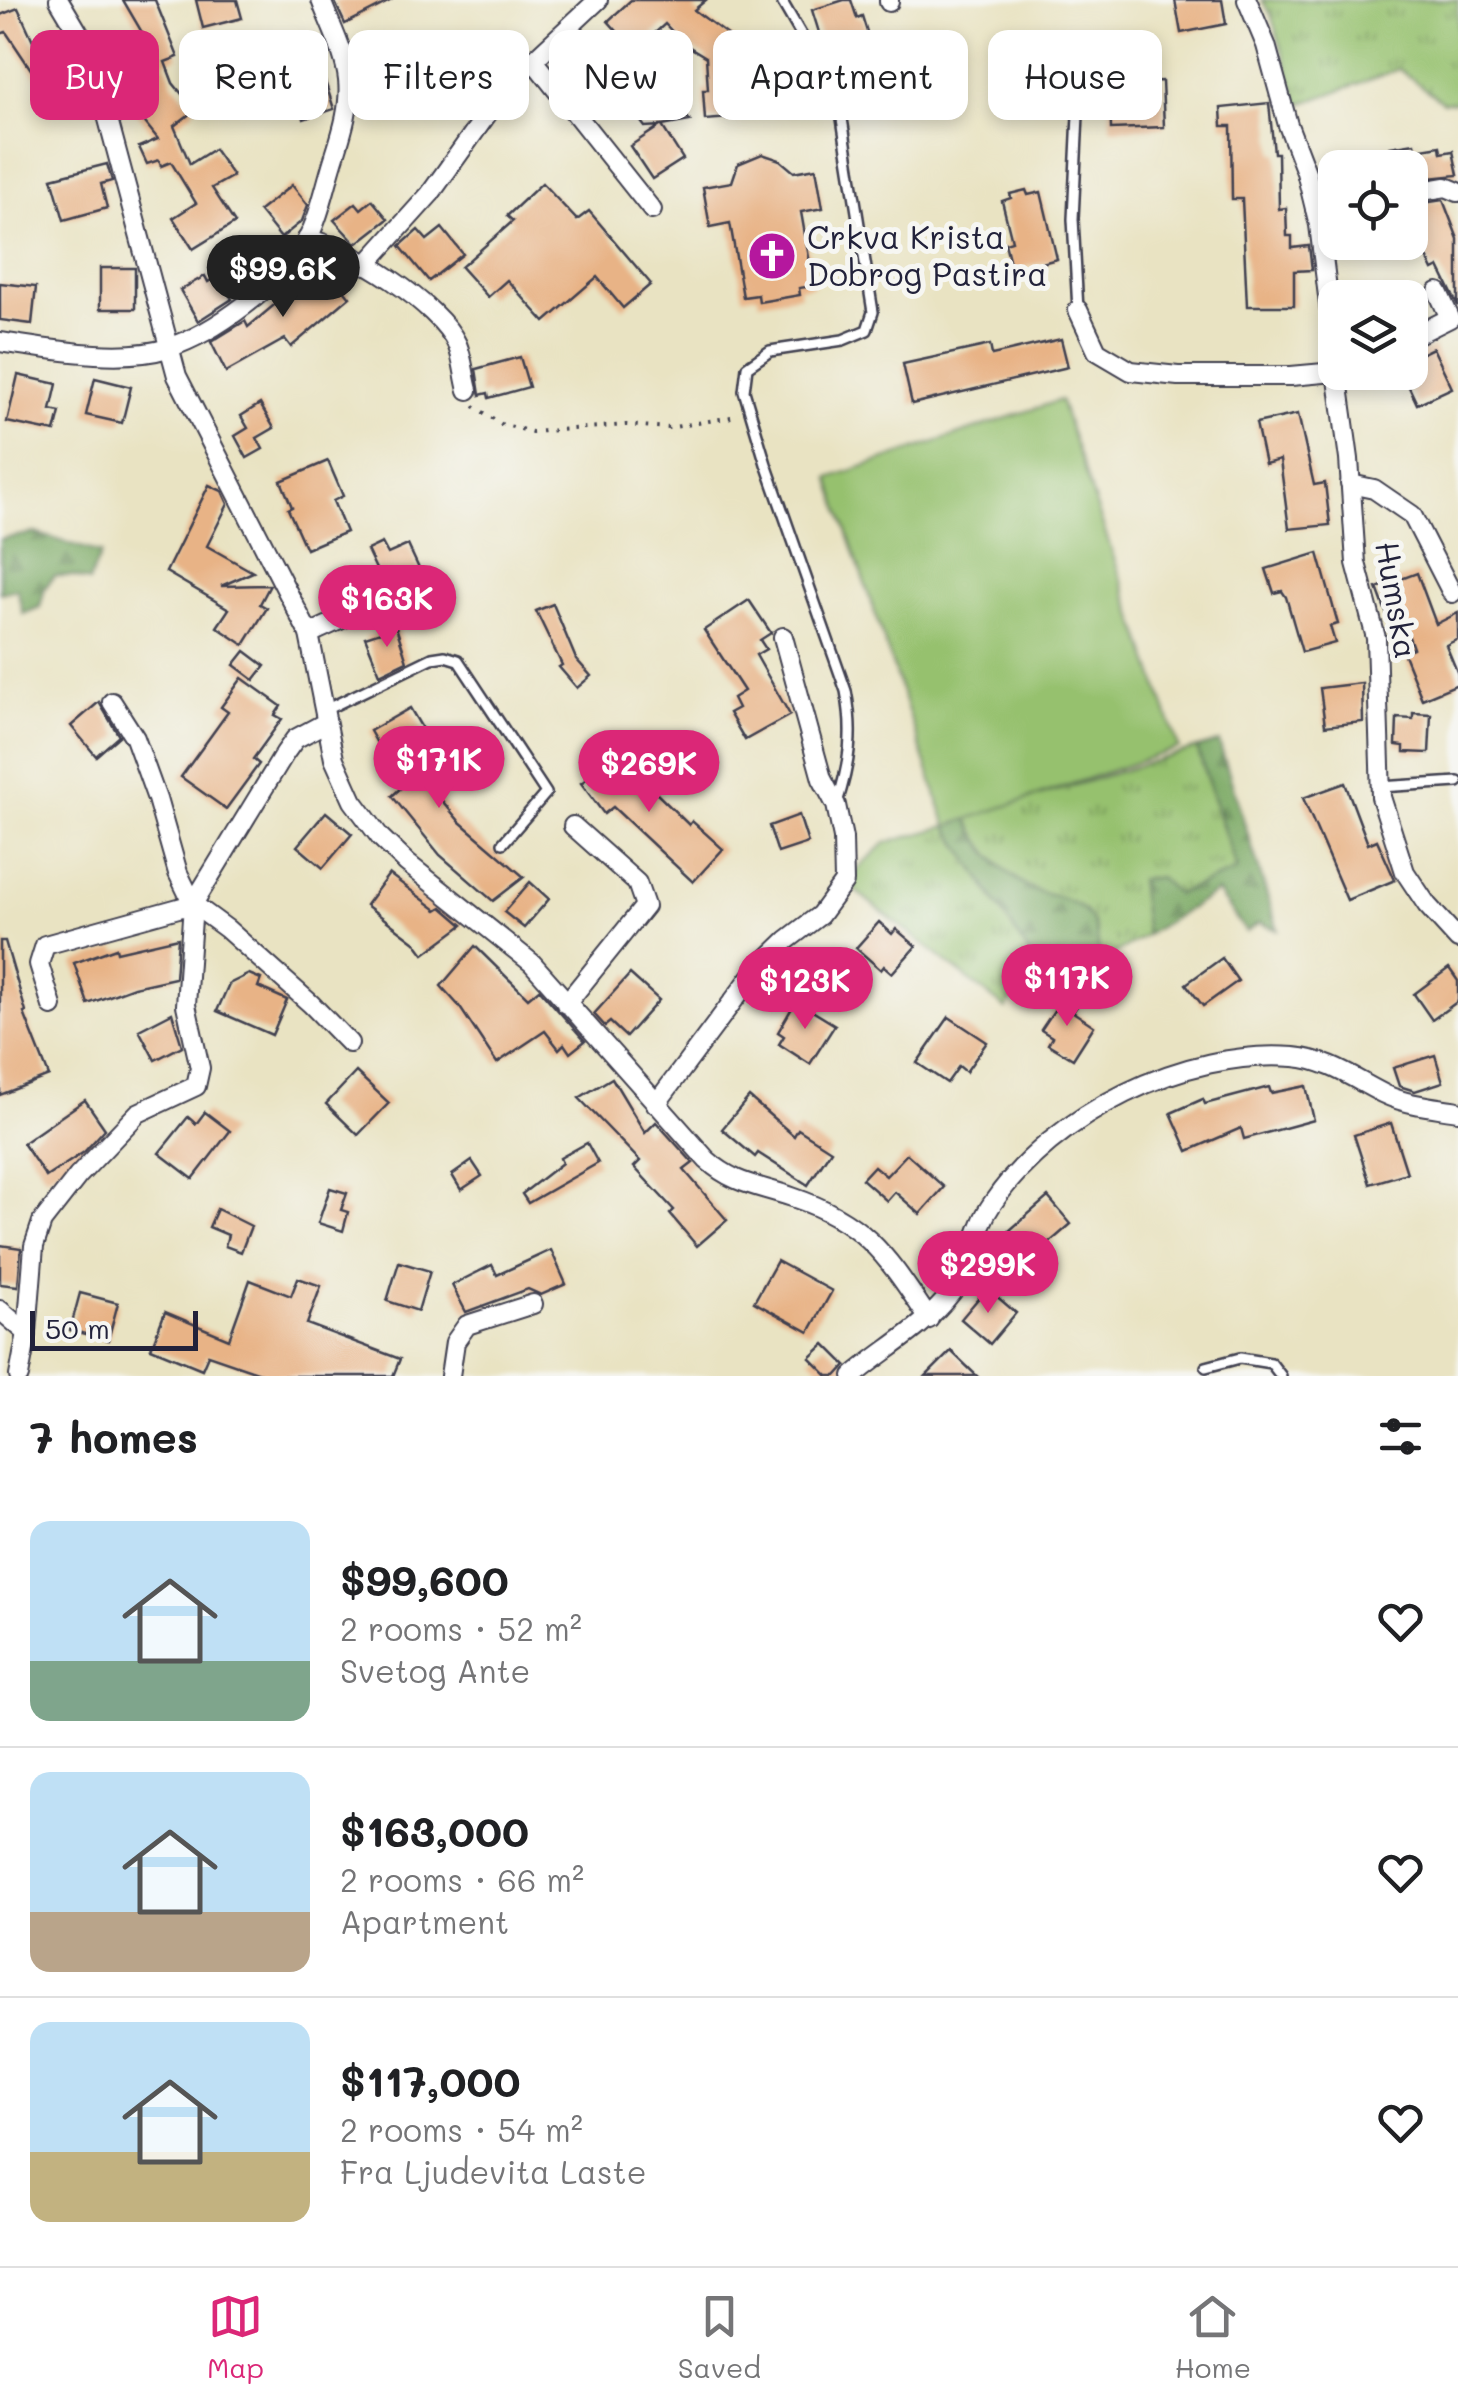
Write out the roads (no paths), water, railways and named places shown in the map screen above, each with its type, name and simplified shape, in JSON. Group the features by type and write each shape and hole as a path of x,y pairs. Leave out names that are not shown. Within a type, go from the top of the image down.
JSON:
{"street":[{"path":"59,0 90,52 177,376 309,634 334,759 353,800 380,838 532,962 707,1160 736,1182 794,1197 850,1222 889,1260 929,1319"},
{"path":"0,342 94,353 168,348 207,330 254,298 286,269 307,239 343,130 348,100 342,55 320,0"},
{"path":"366,265 430,194 493,103 532,59 598,0"},
{"path":"1248,0 1266,45 1314,209 1324,280"},
{"path":"532,59 652,210"},
{"path":"1428,190 1446,187 1458,192"},
{"path":"1314,209 1318,208"},
{"path":"307,239 324,242 388,276 443,324 457,344 468,390"},
{"path":"1428,329 1450,318 1438,292"},
{"name":"Humska","path":"1078,310 1097,351 1131,371 1178,376 1318,374"},
{"name":"Humska","path":"1338,390 1356,563 1376,638 1380,787 1405,872 1426,905 1458,938"},
{"name":"Humska","path":"1350,484 1374,489 1412,514 1452,593"},
{"path":"309,634 397,594"},
{"path":"656,1104 756,969 820,915 844,882 843,838 836,805 818,766 783,638"},
{"path":"112,702 135,738 178,873 193,904 228,929 349,1042"},
{"path":"19,1376 27,1333 34,1246 42,1222 78,1176 138,1113 176,1098 196,1086 200,1079 186,1006 193,904 284,753 324,717"},
{"path":"566,1004 645,906 637,883 573,826"},
{"path":"52,1006 38,964 45,946 193,904"},
{"path":"853,1376 929,1319 954,1289 970,1258 980,1222 1007,1186 1059,1133 1164,1075 1215,1060 1297,1057 1334,1066 1386,1095 1458,1111"},
{"path":"450,1376 455,1342 466,1325 533,1304"},
{"path":"0,1310 27,1333"}],"lane":[{"path":"781,0 840,100 873,312 867,330 843,340 770,352 747,368 744,391 846,691 851,746 836,805"},
{"path":"1078,120 1073,219 1078,310"},
{"path":"324,717 432,658 446,656 458,660 546,793 503,843"},
{"path":"1380,787 1458,782"},
{"path":"1206,1367 1240,1358 1270,1363 1281,1376"}],"place":[{"name":"Crkva Krista Dobrog Pastira","path":"772,256"}]}
